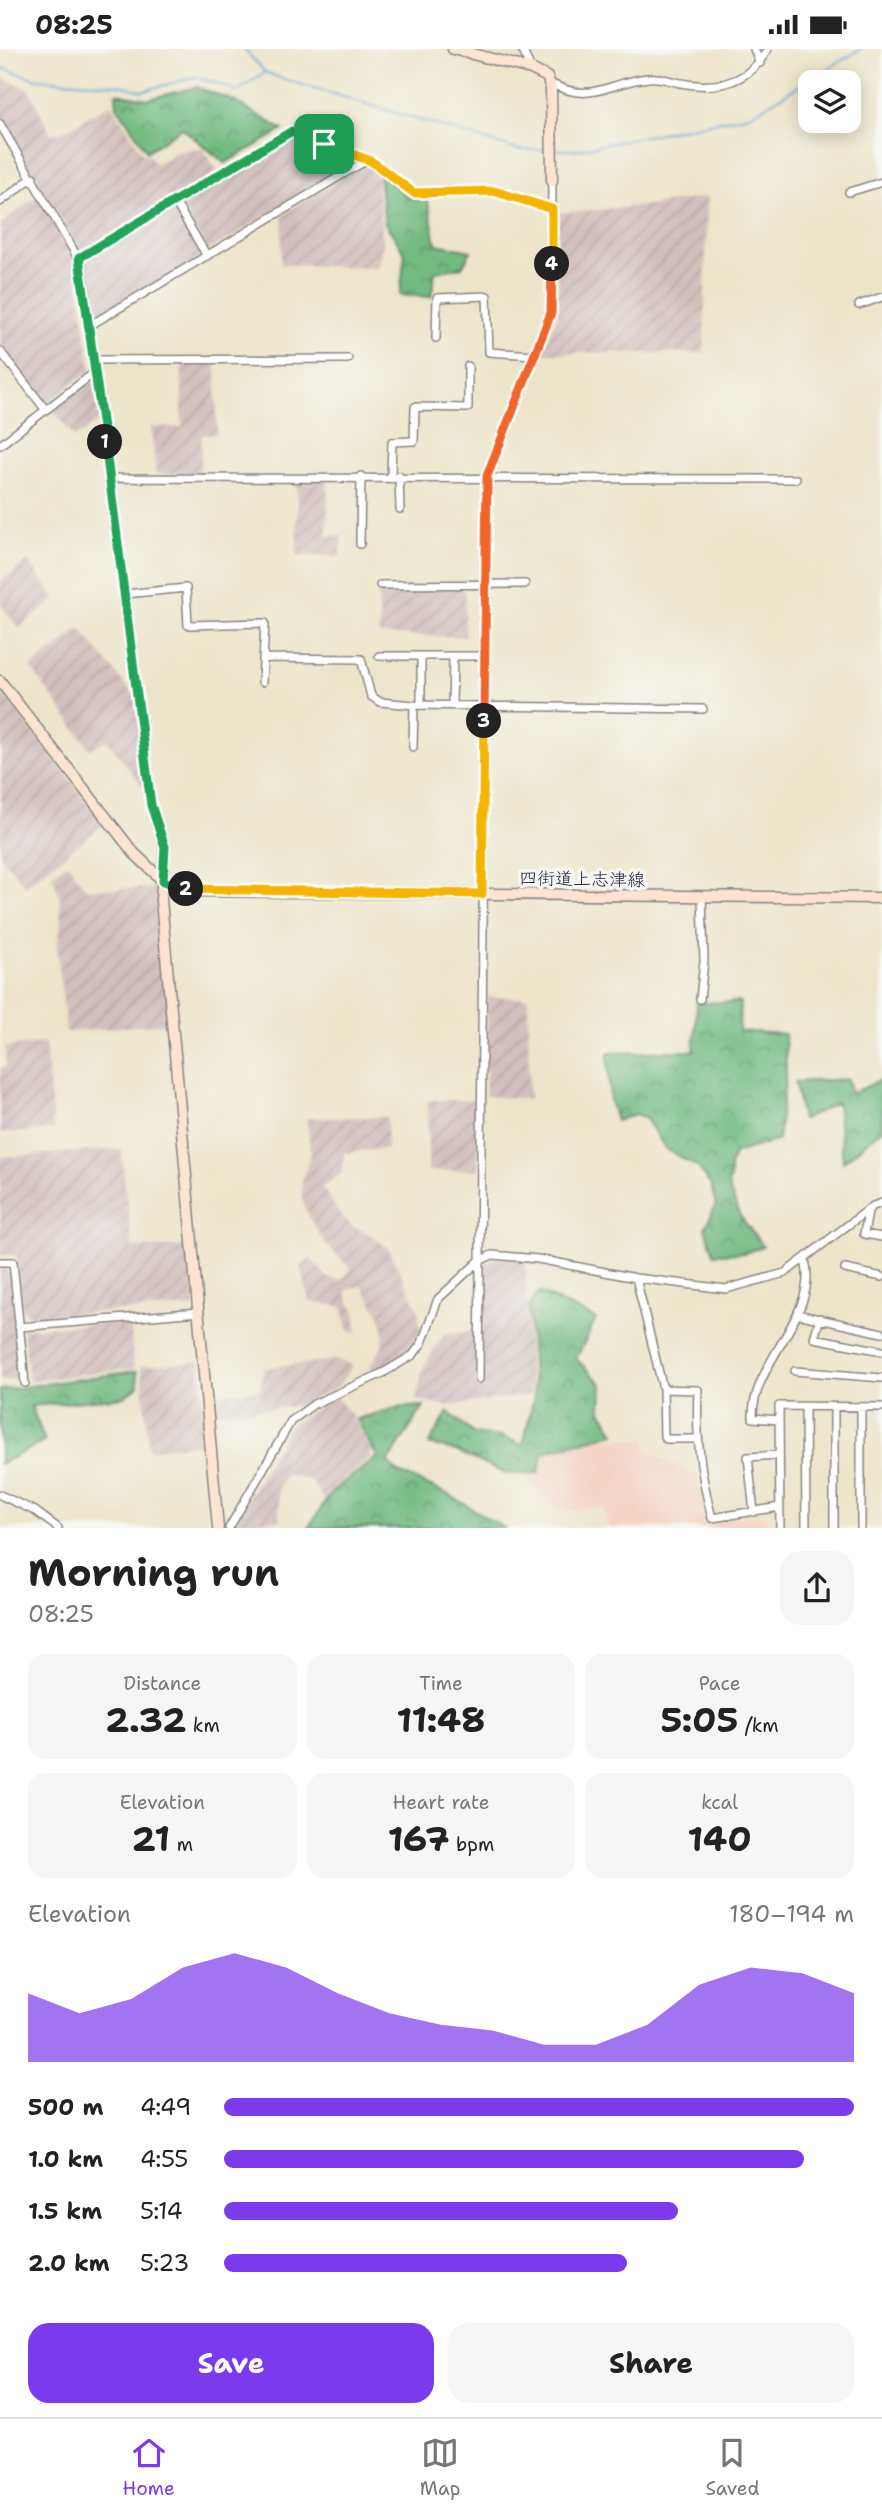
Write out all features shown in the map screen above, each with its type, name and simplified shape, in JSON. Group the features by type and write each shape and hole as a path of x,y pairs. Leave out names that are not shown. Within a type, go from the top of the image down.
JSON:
{"main road":[{"path":"453,49 531,69 547,77 550,83 552,181"},
{"name":"四街道上志津線","path":"2,686 133,852 163,881 201,891 882,898"},
{"path":"157,823 165,847 161,900 218,1528"}],"street":[{"path":"522,49 531,69"},
{"path":"754,49 760,63"},
{"path":"550,83 575,94 589,94 659,77 696,85 718,84 744,78 760,63 768,49"},
{"path":"0,124 79,258 150,797 157,823"},
{"path":"79,258 292,131 367,160 414,193 494,191 552,209"},
{"path":"89,326 367,160"},
{"path":"0,202 33,177"},
{"path":"479,1379 487,476 551,313 552,181"},
{"path":"849,192 882,182"},
{"path":"175,202 207,256"},
{"path":"436,338 437,298 487,296 489,352 533,355"},
{"path":"859,305 882,297"},
{"path":"0,351 45,409"},
{"path":"93,360 348,359"},
{"path":"400,509 392,442 414,441 415,407 468,408 468,366"},
{"path":"0,445 95,372"},
{"path":"360,544 361,476"},
{"path":"110,478 487,476 796,479"},
{"path":"380,585 525,584"},
{"path":"125,594 186,587 188,625 265,623 262,682"},
{"path":"379,656 485,656"},
{"path":"413,747 421,656"},
{"path":"452,706 453,656"},
{"path":"263,658 361,659 371,696 380,702 484,707 703,709"},
{"path":"700,999 704,961 702,896"},
{"path":"229,1528 291,1421 314,1404 400,1365 413,1355 422,1343 438,1299 480,1261 492,1255 538,1259 635,1278 726,1289 765,1280 805,1260 882,1203"},
{"path":"868,1211 864,1234 881,1237"},
{"path":"779,1420 753,1418 752,1401 797,1314 808,1282 805,1260"},
{"path":"0,1262 13,1262 25,1383"},
{"path":"845,1269 882,1277"},
{"path":"635,1278 663,1389 664,1436 666,1439 696,1439"},
{"path":"19,1327 200,1313"},
{"path":"797,1314 882,1333"},
{"path":"820,1318 814,1338 882,1351"},
{"path":"795,1371 882,1378"},
{"path":"663,1389 698,1390 696,1439 701,1476 712,1518 780,1507"},
{"path":"780,1528 779,1406 882,1407"},
{"path":"805,1406 806,1528"},
{"path":"834,1407 834,1528"},
{"path":"860,1407 860,1528"},
{"path":"754,1511 748,1457 779,1455"},
{"path":"0,1495 35,1511 58,1528"}],"shaded area":[{"path":"0,77 29,89 51,134 60,133 111,104 144,155 148,154 155,164 182,150 203,148 217,172 81,252 0,119"},
{"path":"293,133 359,160 208,251 178,202"},
{"path":"366,164 372,167 377,178 383,244 377,268 281,264 283,214"},
{"path":"38,195 75,260 91,370 45,404 0,346 0,225"},
{"path":"707,197 704,353 539,353 558,315 557,213 644,206"},
{"path":"176,207 205,255 93,321 85,259"},
{"path":"182,362 216,362 217,434 202,435 200,474 156,474 151,427 182,427"},
{"path":"94,377 99,420 75,438 50,407"},
{"path":"297,478 328,478 327,536 342,536 340,557 297,555"},
{"path":"28,561 56,599 19,628 0,604 0,582"},
{"path":"379,587 461,588 465,594 465,637 379,635"},
{"path":"80,628 136,698 147,792 106,739 91,750 31,668"},
{"path":"2,692 104,824 25,886 0,855"},
{"path":"68,863 86,889 158,888 170,1023 66,1032 57,947 61,925 60,897 52,875"},
{"path":"488,997 528,998 529,1099 485,1096"},
{"path":"45,1043 54,1130 0,1133 0,1068 6,1067 5,1047"},
{"path":"428,1100 477,1100 478,1170 428,1171"},
{"path":"387,1117 387,1148 344,1153 342,1173 322,1187 339,1213 352,1226 370,1234 388,1248 418,1308 421,1339 402,1360 372,1373 371,1364 382,1347 384,1333 380,1315 362,1286 348,1288 346,1295 355,1312 357,1332 349,1331 342,1306 309,1302 301,1266 310,1258 328,1278 341,1281 351,1269 325,1243 308,1215 302,1200 302,1179 311,1154 306,1118"},
{"path":"121,1149 132,1248 190,1246 195,1307 31,1316 22,1309 16,1255 0,1256 0,1157"},
{"path":"496,1258 526,1260 530,1395 446,1406 416,1400 423,1367 444,1335 483,1329 484,1264"},
{"path":"0,1266 11,1274 21,1379 0,1380"},
{"path":"130,1321 134,1368 29,1381 23,1329"},
{"path":"335,1360 353,1365 337,1388 297,1406 214,1413 213,1395 261,1389 263,1368"},
{"path":"199,1361 208,1442 149,1450 141,1366"},
{"path":"336,1397 354,1418 369,1444 371,1457 324,1500 310,1480 286,1474 278,1487 280,1520 234,1522 291,1424"},
{"path":"602,1432 609,1440 646,1439 646,1450 699,1477 706,1507 699,1513 709,1521 759,1515 767,1519 762,1528 608,1528 604,1508 571,1511 558,1508 539,1495 527,1475 528,1460 538,1448"}],"green space":[{"path":"196,87 232,100 283,130 225,163 182,128 147,151 117,106 116,93 148,99"},
{"path":"379,174 410,198 427,197 436,244 471,251 462,267 435,272 431,297 400,295 405,253 385,223"},
{"path":"740,1002 739,1031 785,1034 786,1072 778,1140 735,1153 730,1167 728,1186 740,1216 763,1246 745,1253 714,1254 705,1228 716,1205 711,1186 698,1167 666,1149 646,1119 636,1114 616,1121 610,1100 608,1053 694,1051 697,1003"},
{"path":"848,1079 851,1094 882,1079 882,1129 843,1162 837,1103 802,1120 795,1082"},
{"path":"539,1292 596,1319 576,1359 602,1384 601,1410 615,1433 543,1452 539,1473 506,1474 456,1451 429,1444 448,1412 474,1434 503,1437 523,1445 534,1396 529,1307"},
{"path":"137,1371 138,1386 124,1397 31,1406 45,1441 0,1464 0,1390"},
{"path":"424,1406 388,1462 397,1472 449,1495 504,1528 308,1528 332,1492 377,1457 357,1419 396,1408"}],"waterway":[{"path":"244,49 265,72 280,78 519,150 547,150"},
{"path":"556,150 576,150 750,115 861,49"},
{"path":"0,67 36,79 119,85 143,91 195,77 236,92 265,72"}],"route":[{"path":"292,131 324,144 371,161 405,190 414,193 494,191 552,209 551,313 487,476 482,894 210,892 192,891 163,881 165,847 151,805 79,258 292,131"}]}
